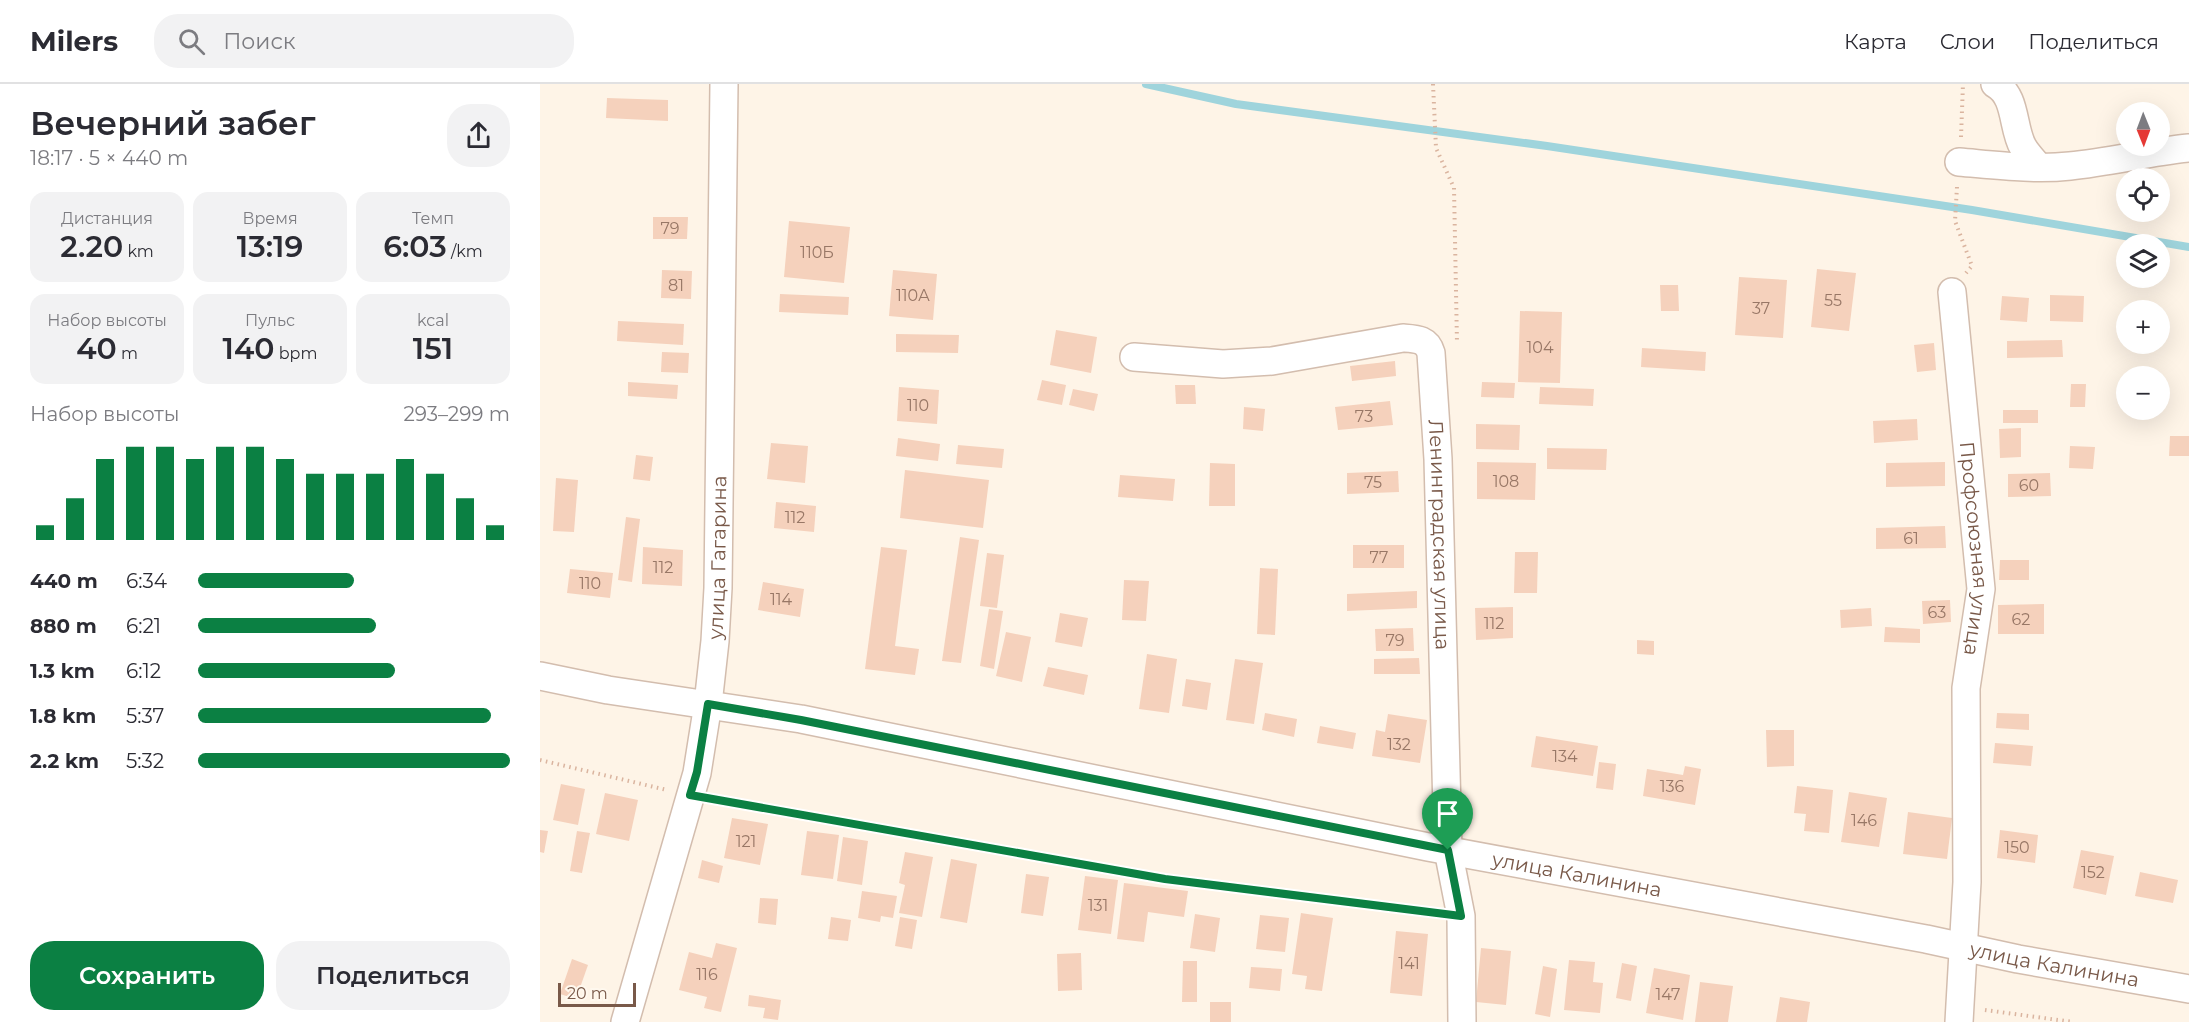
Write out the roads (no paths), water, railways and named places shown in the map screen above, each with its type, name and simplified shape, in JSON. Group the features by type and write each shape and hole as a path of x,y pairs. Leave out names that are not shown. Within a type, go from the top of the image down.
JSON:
{"street":[{"name":"улица Гагарина","path":"625,1022 697,772 715,641 718,588 724,84"},
{"path":"1995,84 2002,88 2010,101 2023,147 2038,166"},
{"path":"1959,162 2069,166 2189,148"},
{"name":"Профсоюзная улица","path":"1952,292 1981,589 1966,688 1967,882 1965,948 1959,1014"},
{"name":"Ленинградская улица","path":"1134,357 1222,364 1272,361 1403,338 1424,341 1429,346 1438,459 1448,850 1461,916 1461,1022"},
{"name":"улица Калинина","path":"540,676 608,690 813,722 1448,850 2189,990"}],"waterway":[{"path":"1146,84 1236,104 1547,146 1972,210 2189,247"}]}
